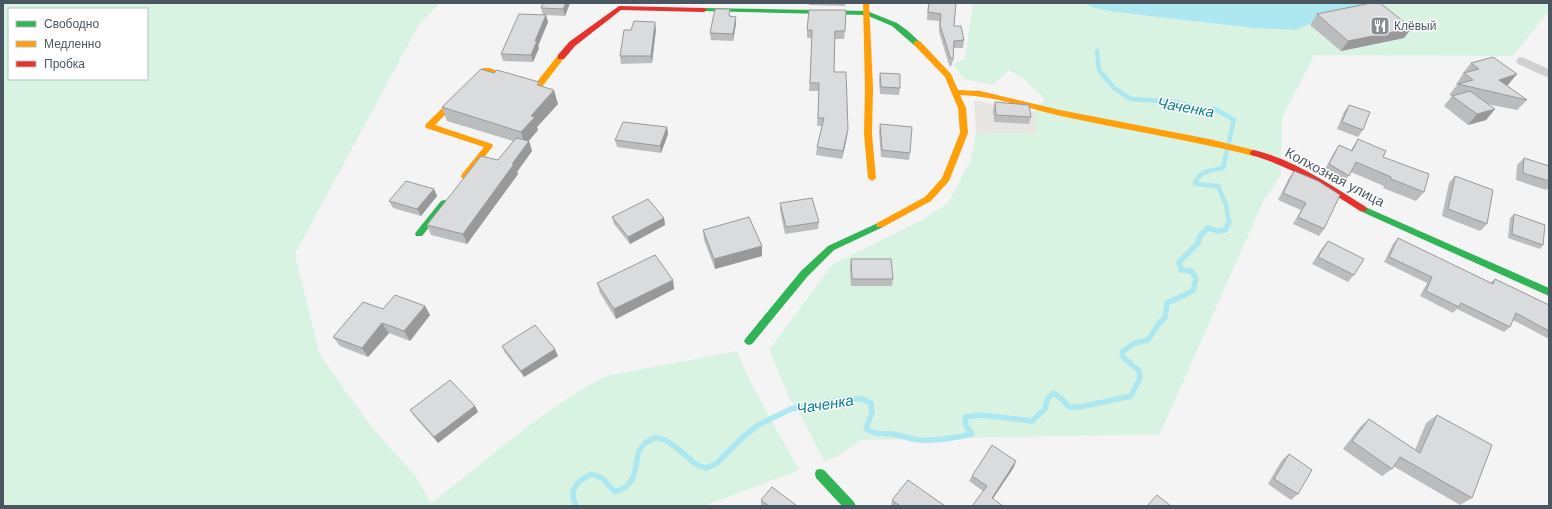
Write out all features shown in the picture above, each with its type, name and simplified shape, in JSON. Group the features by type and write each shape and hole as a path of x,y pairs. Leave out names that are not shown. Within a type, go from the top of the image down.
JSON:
{"street":[{"path":"866,3 869,88 868,134 872,178"},
{"path":"461,182 489,146 429,126 486,70 538,86 572,44 620,6 866,13 888,20 906,32 948,76 962,108 964,133 946,179 928,199 893,219 831,248 804,274 749,341"},
{"path":"1522,61 1549,74"},
{"name":"Колхозная улица","path":"956,92 980,93 1060,113 1209,142 1266,156 1321,182 1360,208 1549,292"},
{"path":"419,234 452,193"},
{"path":"820,474 850,506"}],"shaded area":[{"path":"974,100 1034,112 1037,133 976,134"}],"green space":[{"path":"3,3 440,3 418,26 295,254 320,355 370,425 417,478 431,503 538,419 582,389 606,376 737,351 750,381 799,470 704,506 3,506"},
{"path":"973,3 1086,3 1092,7 1103,10 1132,14 1253,28 1295,30 1363,3 1549,3 1549,11 1513,56 1314,55 1282,118 1281,175 1264,200 1160,434 861,440 834,458 824,461 802,418 789,397 769,350 833,264 922,220 948,203 970,162 976,134 1037,133 1034,112 1045,99 1025,80 1009,70 993,85 964,79 953,64 965,59"}],"water":[{"path":"1086,3 1363,3 1338,16 1328,16 1296,30 1253,28 1132,14 1103,10 1092,7"}],"building":[{"path":"543,3 566,3 563,9 541,8"},
{"path":"929,3 956,3 954,26 961,26 964,40 954,41 953,60 950,57 940,25 941,14 928,12"},
{"path":"1371,3 1380,3 1412,28 1348,41 1317,14"},
{"path":"715,9 730,9 729,16 736,17 733,34 710,33"},
{"path":"809,10 846,10 845,31 835,31 834,72 846,72 848,129 843,151 817,147 824,118 818,118 819,83 810,83 812,30 807,30"},
{"path":"519,14 546,15 531,55 501,54"},
{"path":"634,21 655,22 651,56 620,56 624,30 631,30"},
{"path":"1493,57 1517,74 1499,80 1527,100 1458,84 1473,80 1464,73 1479,69 1471,63"},
{"path":"481,69 494,73 497,70 539,82 537,85 554,90 531,116 535,117 521,132 442,107"},
{"path":"880,73 900,74 900,88 881,87"},
{"path":"1470,91 1495,109 1477,114 1452,96"},
{"path":"995,102 1029,105 1031,117 996,115"},
{"path":"1349,105 1370,112 1363,130 1342,122"},
{"path":"623,122 667,127 660,146 615,140"},
{"path":"880,124 912,127 910,153 882,150"},
{"path":"516,138 529,141 463,234 427,225 481,156 498,160"},
{"path":"1358,139 1386,151 1383,157 1429,174 1424,192 1391,179 1391,177 1356,162 1349,176 1329,164 1339,145 1352,151"},
{"path":"1524,158 1549,166 1549,181 1523,173"},
{"path":"1294,171 1318,181 1340,195 1324,229 1298,217 1306,203 1283,193"},
{"path":"1455,176 1493,190 1487,224 1448,209"},
{"path":"406,181 434,189 417,209 389,201"},
{"path":"812,198 819,222 786,227 780,203"},
{"path":"648,199 664,218 628,237 612,217"},
{"path":"1514,214 1545,225 1543,245 1512,234"},
{"path":"749,217 762,246 714,259 703,230"},
{"path":"1398,238 1493,284 1495,279 1549,305 1549,331 1516,313 1510,327 1461,303 1459,307 1426,291 1432,277 1389,257"},
{"path":"1328,241 1364,259 1354,275 1318,257"},
{"path":"655,255 673,280 614,309 597,283"},
{"path":"851,259 891,259 893,279 852,279"},
{"path":"395,295 425,306 404,331 382,323 362,348 333,337 363,302 383,309"},
{"path":"535,325 555,349 521,371 502,346"},
{"path":"450,380 475,406 434,437 410,410"},
{"path":"1437,415 1492,445 1472,498 1400,457 1392,469 1352,441 1369,419 1420,453"},
{"path":"992,445 1016,461 992,498 1003,506 972,506 987,486 972,476"},
{"path":"1289,454 1312,470 1298,494 1274,479"},
{"path":"908,480 945,506 900,506 892,500"},
{"path":"772,487 796,505 769,506 761,500"},
{"path":"1157,495 1171,506 1147,506"}],"waterway":[{"name":"Чаченка","path":"1097,51 1099,70 1114,88 1131,99 1176,102 1204,109 1215,109 1234,120 1223,168 1202,174 1199,176 1195,184 1218,186 1226,205 1229,222"},
{"name":"Чаченка","path":"576,506 573,495 575,486 592,474 602,478 615,492 625,487 631,481 634,474 639,451 652,439 663,439 669,442 696,464 707,468 717,463 742,438 758,425 791,409 845,399 862,399 871,403 872,412 866,429 876,433 893,434 920,440 933,440 972,434 966,426 965,417 981,415 1032,421 1045,409 1047,400 1053,393 1062,399 1069,407 1080,407 1131,396 1140,378 1139,371 1122,356 1123,351 1135,343 1148,340 1160,322 1165,318 1167,303 1193,291 1196,278 1191,271 1181,270 1179,262 1198,243 1200,236 1208,228 1217,231 1225,230 1229,222"}],"traffic: fast":[{"path":"704,10 867,13 882,18 894,25 917,43"},
{"path":"419,234 444,203"},
{"path":"1363,209 1549,292"},
{"path":"749,341 804,274 831,248 880,225"},
{"path":"820,474 850,506"}],"traffic: slow":[{"path":"866,3 869,88 868,134 872,178"},
{"path":"880,225 928,199 946,179 964,133 962,108 948,76 917,43"},
{"path":"465,176 489,146 429,126 486,70 538,86 561,57"},
{"path":"956,92 980,93 1060,113 1209,142 1254,153"}],"traffic: jam":[{"path":"561,57 572,44 619,8 704,10"},
{"path":"1254,153 1266,156 1321,182 1363,209"}],"place":[{"name":"Клёвый","path":"1380,26"}]}
